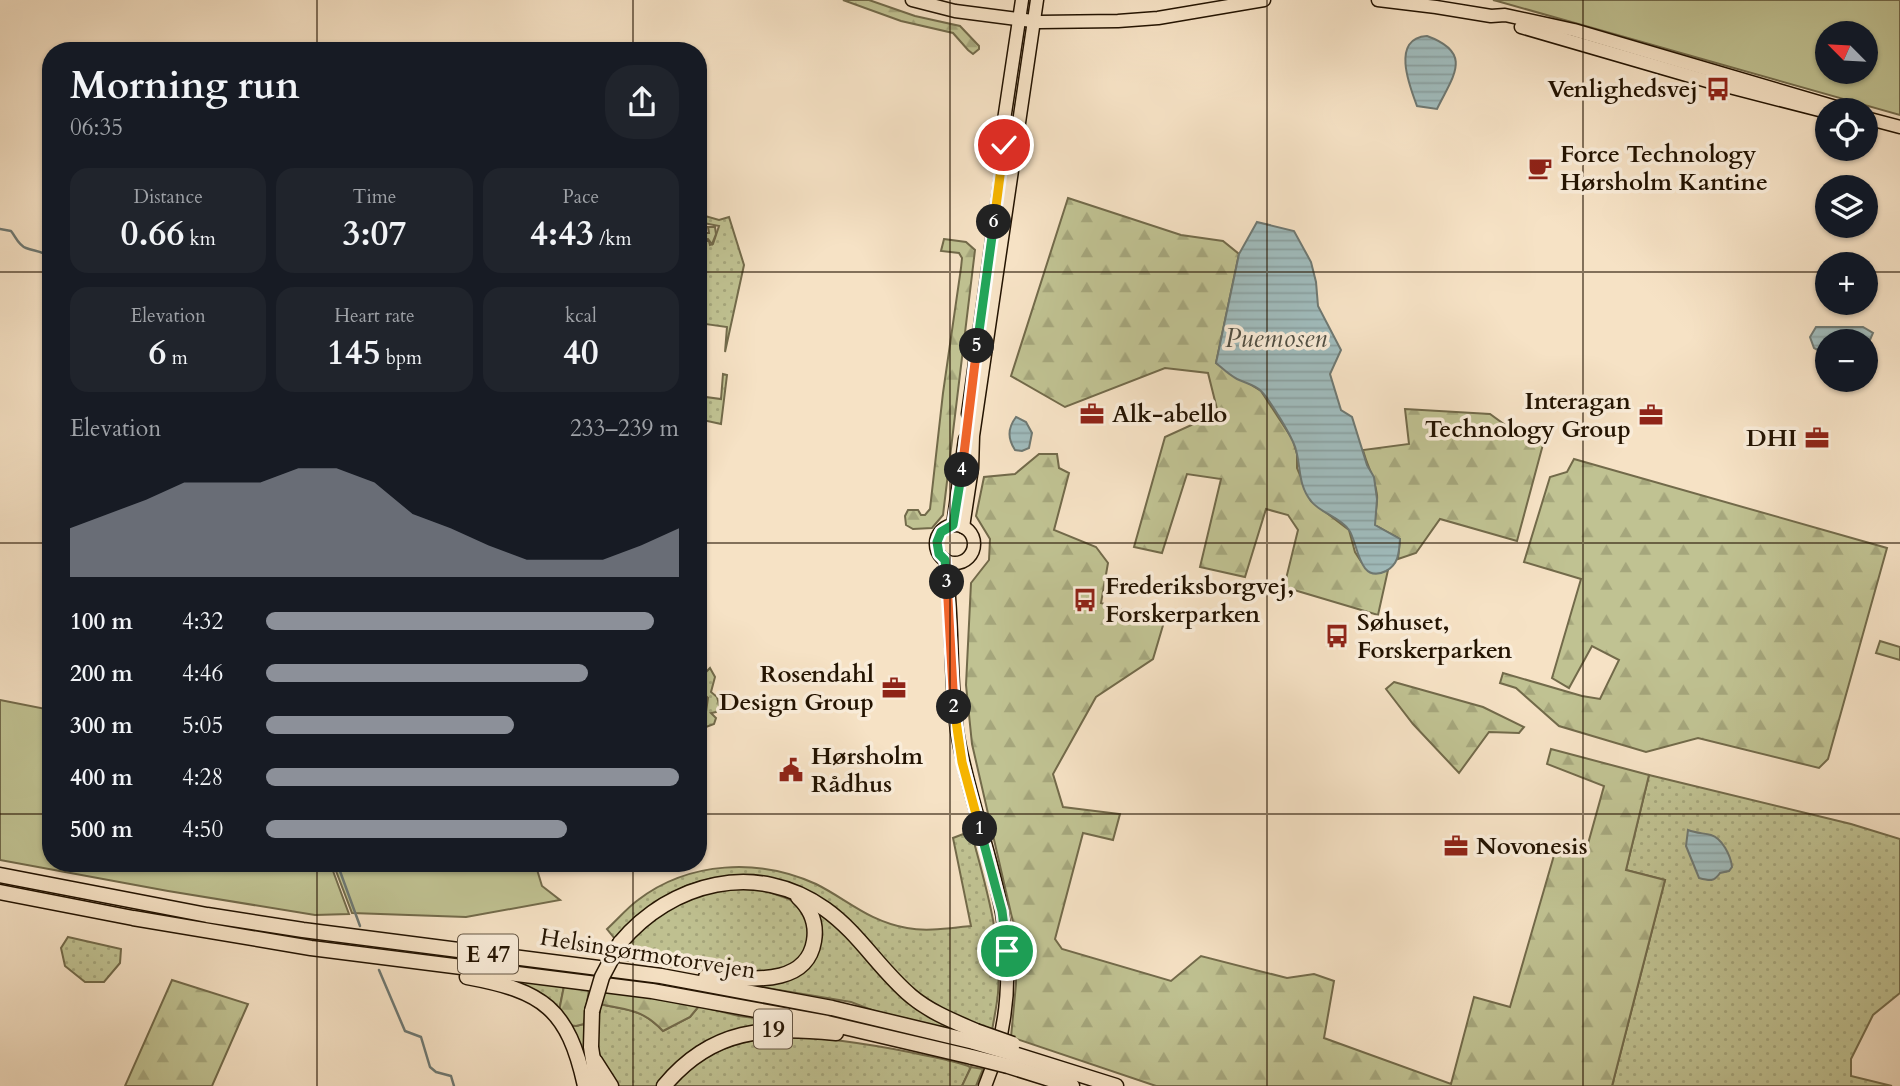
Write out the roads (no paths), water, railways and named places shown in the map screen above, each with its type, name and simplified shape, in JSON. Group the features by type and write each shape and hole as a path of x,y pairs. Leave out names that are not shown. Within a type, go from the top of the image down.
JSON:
{"highway":[{"name":"Helsingørmotorvejen","path":"0,875 207,915 303,930 662,976 832,1008 974,1043 1116,1086"},
{"name":"19","path":"597,1086 592,1067 592,1011 602,977 621,943 637,923 654,909 694,890 716,884 777,887 811,900 850,930 902,988 928,1009 974,1043 1011,1054"},
{"name":"Helsingørmotorvejen","path":"0,892 311,948 652,991 900,1039 974,1043"},
{"path":"662,976 770,978 790,974 800,966 813,948 815,933 813,917 807,905 794,894"},
{"path":"311,948 364,962 499,983 532,995 547,1005 568,1031 585,1086"},
{"name":"19","path":"664,1086 696,1055 752,1032 791,1028 900,1039"},
{"path":"591,1047 601,1072 611,1086"},
{"name":"Helsingørmotorvejen","path":"1011,1054 1072,1086"}],"main road":[{"path":"912,0 955,11 1034,21 1158,18 1264,0"},
{"path":"958,526 1003,161 1004,120 1022,0"},
{"path":"1029,0 1034,21"},
{"path":"958,526 972,468 973,436 1037,0"},
{"path":"1378,0 1436,6 1491,16 1505,15 1574,30 1815,101"},
{"path":"1491,16 1660,67 1815,108"},
{"path":"1013,162 1010,150 1023,38 1018,19"},
{"path":"1660,67 1673,64 1757,87 1774,88"},
{"path":"1878,121 1900,127"},
{"path":"958,526 941,532 937,542 939,554 945,560 961,563"},
{"path":"950,627 957,576 961,563 972,555 974,548 972,535 958,526"},
{"path":"945,560 953,696 962,762 1002,911 1007,951 1003,1029 985,1086"}],"water":[{"path":"1427,36 1451,50 1455,58 1453,76 1437,109 1417,106 1407,75 1406,53 1409,45 1416,39"},
{"name":"Puemosen","path":"1257,222 1294,231 1311,262 1318,306 1341,350 1330,374 1341,410 1352,417 1367,465 1374,477 1377,499 1375,525 1400,539 1396,561 1386,571 1377,574 1364,567 1349,530 1311,501 1302,483 1294,444 1265,396 1259,389 1234,377 1216,363 1239,254"},
{"path":"1816,327 1866,329 1815,329 1815,349 1810,337"},
{"path":"1016,417 1026,422 1032,433 1029,448 1022,451 1015,450 1010,438 1011,426"},
{"path":"1688,830 1711,835 1719,840 1730,858 1732,867 1729,871 1720,873 1711,880 1699,878 1686,846"}],"waterway":[{"path":"0,229 11,231 23,247 42,253"},
{"path":"340,872 360,926"},
{"path":"379,970 405,1031 421,1037 430,1067 436,1072 451,1076 454,1086"}],"place":[{"name":"Venlighedsvej","path":"1718,89"},
{"name":"Force Technology Hørsholm Kantine","path":"1540,168"},
{"name":"Alk-abello","path":"1092,414"},
{"name":"Interagan Technology Group","path":"1651,415"},
{"name":"DHI","path":"1817,438"},
{"name":"Frederiksborgvej, Forskerparken","path":"1085,600"},
{"name":"Søhuset, Forskerparken","path":"1337,636"},
{"name":"Rosendahl Design Group","path":"894,688"},
{"name":"Hørsholm Rådhus","path":"791,770"},
{"name":"Novonesis","path":"1456,846"}]}
